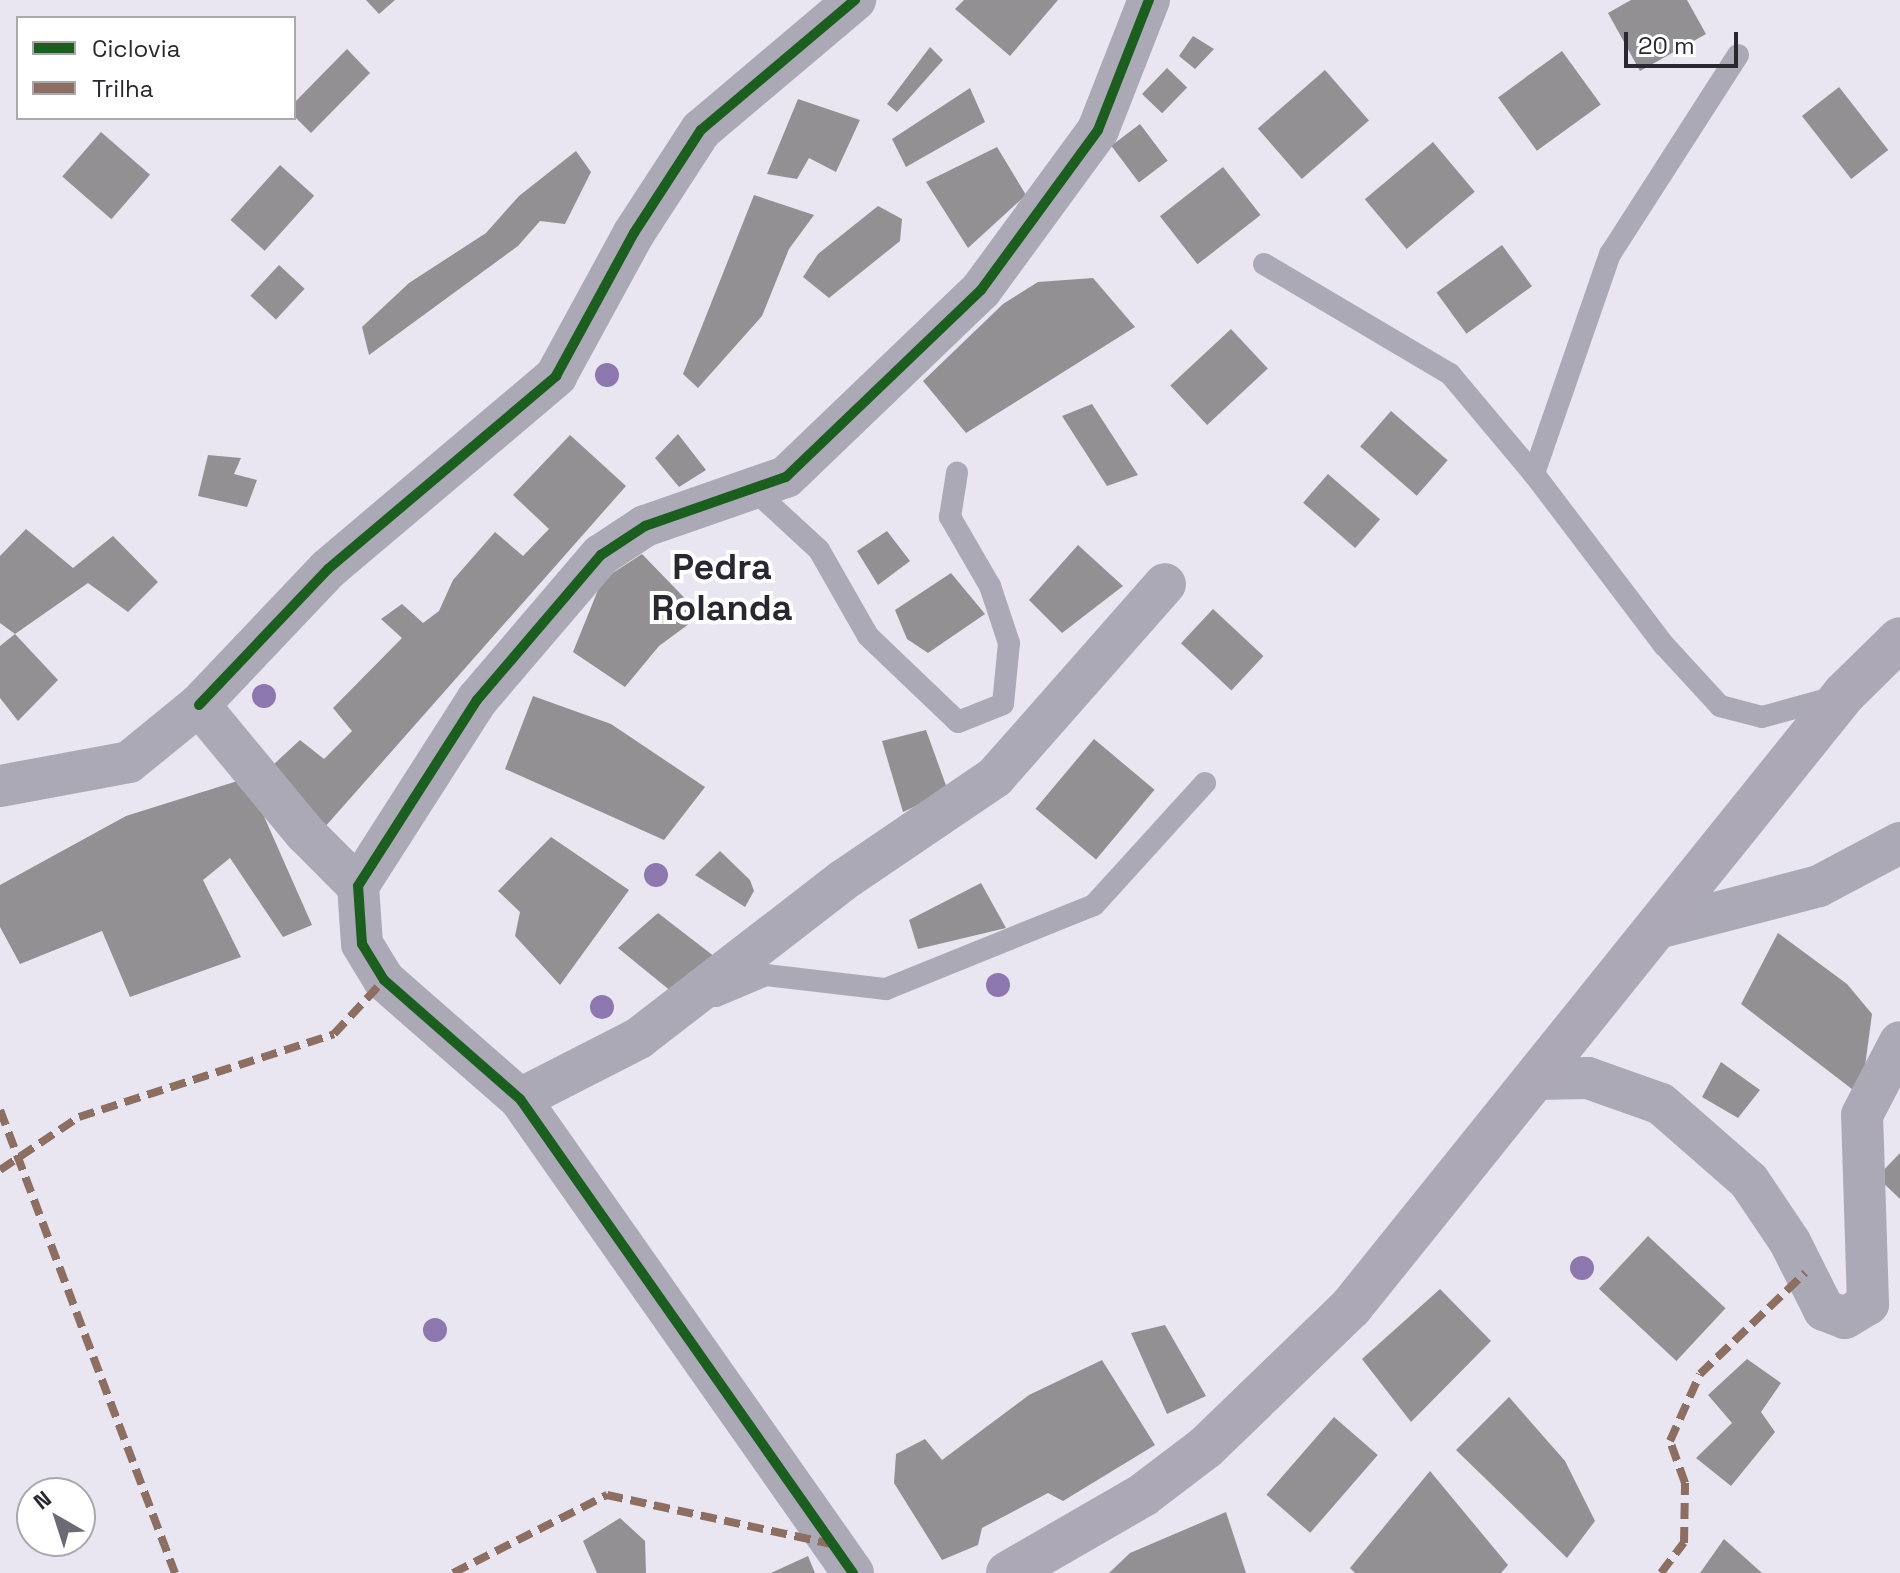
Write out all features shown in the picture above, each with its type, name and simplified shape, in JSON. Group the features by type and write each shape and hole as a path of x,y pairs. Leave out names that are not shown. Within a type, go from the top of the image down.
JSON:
{"main road":[{"path":"1008,1573 1143,1495 1284,1376 1351,1307 1844,694 1900,639"}],"street":[{"path":"0,786 129,762 199,705 328,569 556,376 634,233 701,130 855,0"},
{"path":"853,1573 520,1099 384,980 362,944 358,886 477,700 601,555 645,526 786,477 981,290 1098,130 1149,0"},
{"path":"520,1099 639,1038 842,881 995,777 1165,584"},
{"path":"199,705 305,833 358,886"},
{"path":"1658,928 1819,886 1900,843"},
{"path":"1536,1079 1588,1078 1661,1104 1749,1181 1790,1242 1824,1310 1845,1318 1868,1304 1862,1115 1900,1042"}],"lane":[{"path":"1534,474 1610,254 1738,55"},
{"path":"1264,264 1450,374 1534,474 1664,645 1720,706 1762,717 1844,694"},
{"path":"754,490 819,550 868,636 958,722 1003,704 1009,643 990,586 950,517 957,473"},
{"path":"671,1015 766,975 886,989 1094,905 1205,783"}],"building":[{"path":"366,0 395,0 379,14"},
{"path":"964,0 1058,0 1010,56 955,9"},
{"path":"1631,0 1687,0 1706,34 1640,71 1608,13"},
{"path":"1193,36 1214,49 1195,69 1179,56"},
{"path":"930,47 943,60 897,112 887,104"},
{"path":"347,49 370,73 311,133 296,118 296,101"},
{"path":"1562,51 1601,104 1537,151 1498,97"},
{"path":"1167,68 1187,87 1162,113 1142,94"},
{"path":"1325,70 1369,121 1302,179 1258,128"},
{"path":"1839,87 1888,150 1851,179 1802,116"},
{"path":"970,88 985,122 906,167 892,139"},
{"path":"798,99 860,120 836,172 809,158 797,179 767,174"},
{"path":"1140,124 1168,161 1139,182 1111,146"},
{"path":"101,132 150,175 111,219 62,177"},
{"path":"1433,142 1475,192 1407,249 1365,199"},
{"path":"997,147 1026,195 968,248 926,182"},
{"path":"576,151 591,172 565,224 540,221 518,246 369,355 362,327 409,283 486,233 519,196"},
{"path":"280,165 314,196 265,251 230,220"},
{"path":"1223,167 1261,215 1198,264 1160,216"},
{"path":"754,195 814,215 789,249 762,316 698,388 683,374"},
{"path":"878,206 902,219 900,241 829,298 803,277 818,254"},
{"path":"1502,245 1532,286 1466,334 1436,293"},
{"path":"279,265 305,289 276,320 250,296"},
{"path":"1093,278 1135,327 966,433 923,381 1003,304 1038,282"},
{"path":"1231,329 1268,368 1207,425 1170,386"},
{"path":"1092,404 1138,475 1107,486 1062,416"},
{"path":"1391,411 1448,460 1417,496 1360,446"},
{"path":"678,434 706,470 679,487 655,458"},
{"path":"570,435 626,486 324,828 273,765 300,740 324,759 352,731 333,708 402,638 381,619 402,604 423,623 439,611 453,580 495,532 523,556 549,529 513,495"},
{"path":"208,455 241,458 234,474 257,480 247,507 198,496"},
{"path":"1328,474 1380,519 1355,548 1303,503"},
{"path":"26,529 73,568 113,536 158,582 128,612 88,583 15,634 0,623 0,556"},
{"path":"887,531 910,561 878,585 857,551"},
{"path":"1078,545 1123,586 1062,633 1029,600"},
{"path":"642,554 701,615 659,646 625,687 573,652 602,580"},
{"path":"951,573 985,614 928,653 907,639 895,610"},
{"path":"1213,609 1263,656 1231,690 1181,643"},
{"path":"15,634 58,680 18,721 0,698 0,646"},
{"path":"533,696 611,724 705,787 664,840 505,769"},
{"path":"926,730 948,791 903,812 882,741"},
{"path":"1094,739 1155,790 1096,859 1036,809"},
{"path":"247,778 312,925 283,937 230,858 203,880 241,957 130,997 102,931 20,964 0,927 0,885 126,816"},
{"path":"551,837 629,890 560,985 515,936 520,912 498,891"},
{"path":"720,851 750,880 754,891 745,907 695,875"},
{"path":"981,883 1006,928 918,949 909,920"},
{"path":"658,913 715,957 672,992 618,948"},
{"path":"1778,933 1847,984 1872,1014 1861,1096 1741,1004"},
{"path":"1721,1062 1760,1090 1738,1118 1702,1097"},
{"path":"1900,1153 1900,1199 1877,1177"},
{"path":"1648,1236 1726,1308 1676,1361 1599,1289"},
{"path":"1440,1289 1491,1341 1411,1422 1362,1359"},
{"path":"1165,1325 1206,1396 1167,1414 1131,1333"},
{"path":"1747,1359 1781,1383 1761,1412 1775,1432 1731,1486 1696,1458 1732,1423 1708,1395"},
{"path":"1102,1360 1155,1445 1063,1501 1048,1493 982,1528 978,1545 942,1560 894,1483 896,1454 925,1439 942,1460 1029,1395"},
{"path":"1509,1397 1565,1461 1595,1521 1567,1558 1456,1450"},
{"path":"1334,1417 1378,1455 1310,1533 1266,1495"},
{"path":"1430,1471 1508,1565 1501,1573 1355,1573 1350,1568"},
{"path":"1226,1512 1246,1573 1109,1573 1130,1553"},
{"path":"620,1518 645,1541 646,1573 597,1573 583,1541"},
{"path":"1724,1539 1762,1573 1700,1573"},
{"path":"808,1556 815,1573 771,1573"}],"marked path":[{"path":"0,1170 79,1117 334,1034 384,980"},
{"path":"0,1110 175,1573"},
{"path":"1661,1573 1684,1543 1685,1483 1670,1441 1700,1374 1805,1273"},
{"path":"453,1573 607,1495 832,1544"}],"cycle path":[{"path":"199,705 328,569 556,376 634,233 701,130 855,0"},
{"path":"853,1573 520,1099 384,980 362,944 358,886 477,700 601,555 645,526 786,477 981,290 1098,130 1149,0"}],"district":[{"name":"Pedra Rolanda","path":"722,588"}]}
